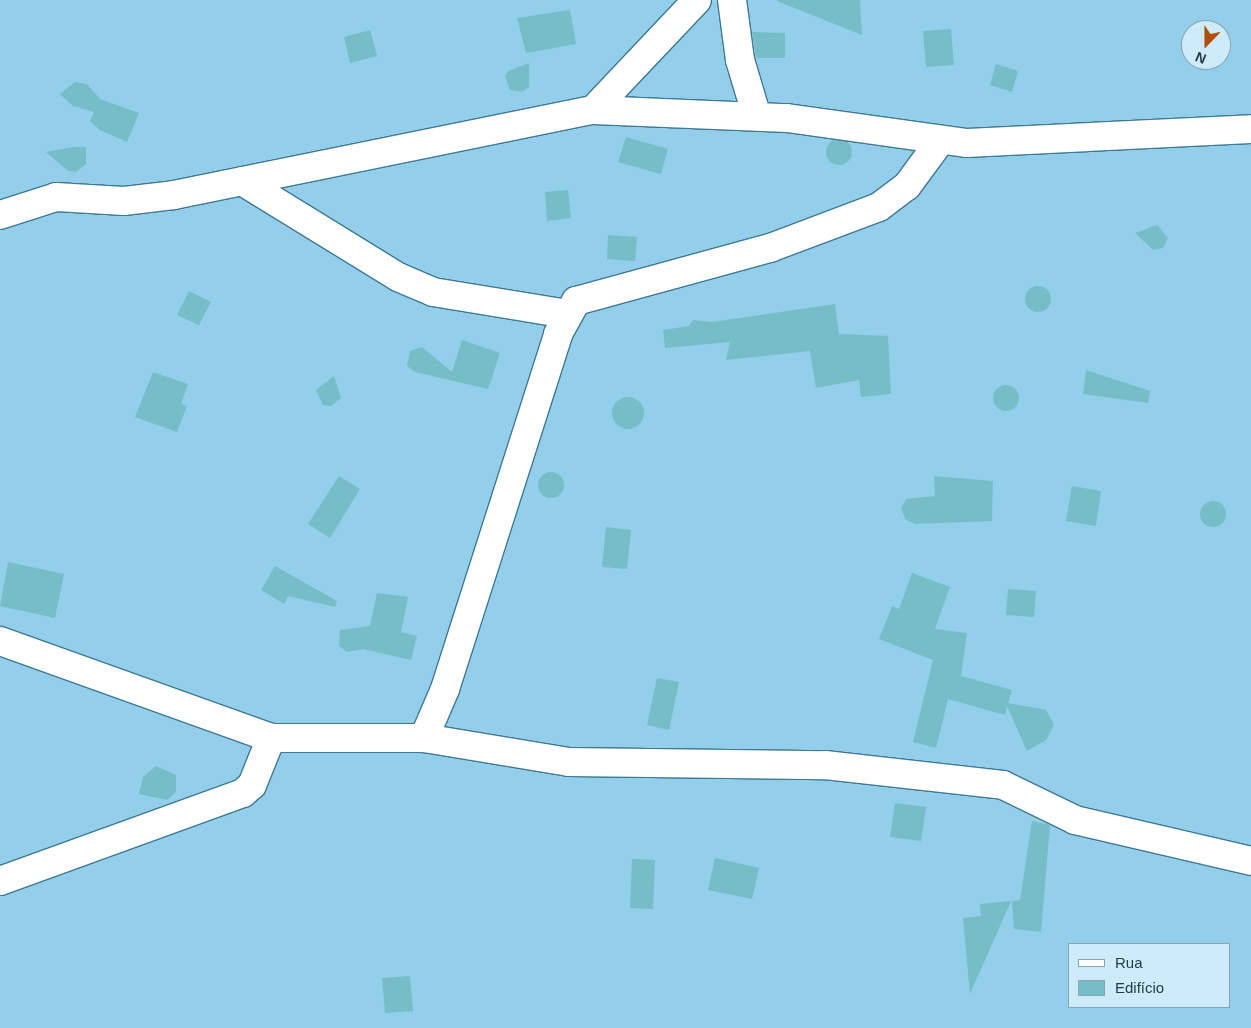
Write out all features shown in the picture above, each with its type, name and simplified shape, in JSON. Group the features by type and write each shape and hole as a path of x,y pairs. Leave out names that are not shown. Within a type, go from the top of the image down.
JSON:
{"street":[{"path":"592,110 697,0"},
{"path":"732,0 740,60 757,117"},
{"path":"0,215 56,197 124,201 242,181 592,110 831,122 940,141 1251,129"},
{"path":"424,738 445,688 568,314 576,301 770,248 879,207 907,186 940,141"},
{"path":"242,181 398,277 433,292 568,314"},
{"path":"0,641 271,738 424,738 569,762 825,765 1003,785 1075,820 1251,861"},
{"path":"0,881 243,793 252,785 271,738"}],"building":[{"path":"860,0 862,35 777,1"},
{"path":"570,10 576,44 526,53 517,18"},
{"path":"951,29 954,65 926,67 923,31"},
{"path":"370,30 377,56 350,63 344,37"},
{"path":"752,32 785,33 785,58 756,58"},
{"path":"529,63 529,87 522,92 510,90 505,76 508,71"},
{"path":"996,64 1018,71 1012,92 990,85"},
{"path":"75,82 87,84 100,99 139,113 127,142 100,130 90,121 94,112 73,106 60,94"},
{"path":"626,137 668,149 661,174 618,162"},
{"path":"839,139 849,142 852,152 849,162 839,165 829,162 826,152 829,142"},
{"path":"86,147 86,164 76,172 68,171 46,152"},
{"path":"568,190 571,218 547,221 545,192"},
{"path":"1157,225 1168,238 1163,248 1153,250 1135,233"},
{"path":"608,235 637,237 635,261 607,259"},
{"path":"1038,286 1047,290 1051,299 1047,308 1038,312 1029,308 1025,299 1029,290"},
{"path":"189,291 211,302 199,325 177,315"},
{"path":"835,304 839,334 888,336 891,394 861,397 859,380 816,388 810,351 726,360 730,342 665,348 663,330 689,326 693,320 712,322"},
{"path":"462,340 500,353 488,389 415,372 407,366 410,351 422,347 452,372"},
{"path":"1086,370 1150,391 1148,403 1083,394"},
{"path":"153,372 188,384 181,404 187,406 177,432 135,417"},
{"path":"334,376 341,398 331,406 323,405 316,390"},
{"path":"1006,385 1015,389 1019,398 1015,407 1006,411 997,407 993,398 997,389"},
{"path":"628,397 634,398 639,402 643,407 643,419 639,424 634,428 628,429 622,428 617,424 613,419 612,413 613,407 617,402 622,398"},
{"path":"551,472 560,476 564,485 560,494 551,498 542,494 538,485 542,476"},
{"path":"339,476 360,489 330,538 308,524"},
{"path":"934,476 993,481 992,521 916,524 906,520 901,509 906,499 935,496"},
{"path":"1072,486 1101,491 1096,526 1066,521"},
{"path":"1213,501 1222,505 1226,514 1222,523 1213,527 1204,523 1200,514 1204,505"},
{"path":"606,527 631,530 627,569 602,567"},
{"path":"8,562 64,574 55,618 0,606"},
{"path":"275,566 337,601 335,607 288,596 284,604 261,590"},
{"path":"912,573 950,587 935,629 967,633 961,676 1012,690 1008,703 1046,710 1054,725 1046,740 1027,751 1007,706 1005,715 948,699 936,748 913,742 933,660 879,639 892,606 899,609"},
{"path":"1008,589 1036,591 1034,617 1006,615"},
{"path":"377,593 408,597 401,632 417,636 411,660 363,649 347,652 339,646 340,630 370,626"},
{"path":"657,678 679,682 669,730 647,725"},
{"path":"156,766 176,775 176,792 167,800 139,794 143,777"},
{"path":"895,803 926,807 921,841 890,837"},
{"path":"1032,821 1050,825 1041,932 1014,929 1012,901 1020,900"},
{"path":"715,858 759,868 752,899 708,890"},
{"path":"632,859 655,860 653,909 630,908"},
{"path":"1011,901 970,994 963,918 981,916 980,904"},
{"path":"410,976 413,1011 385,1013 382,978"}]}
